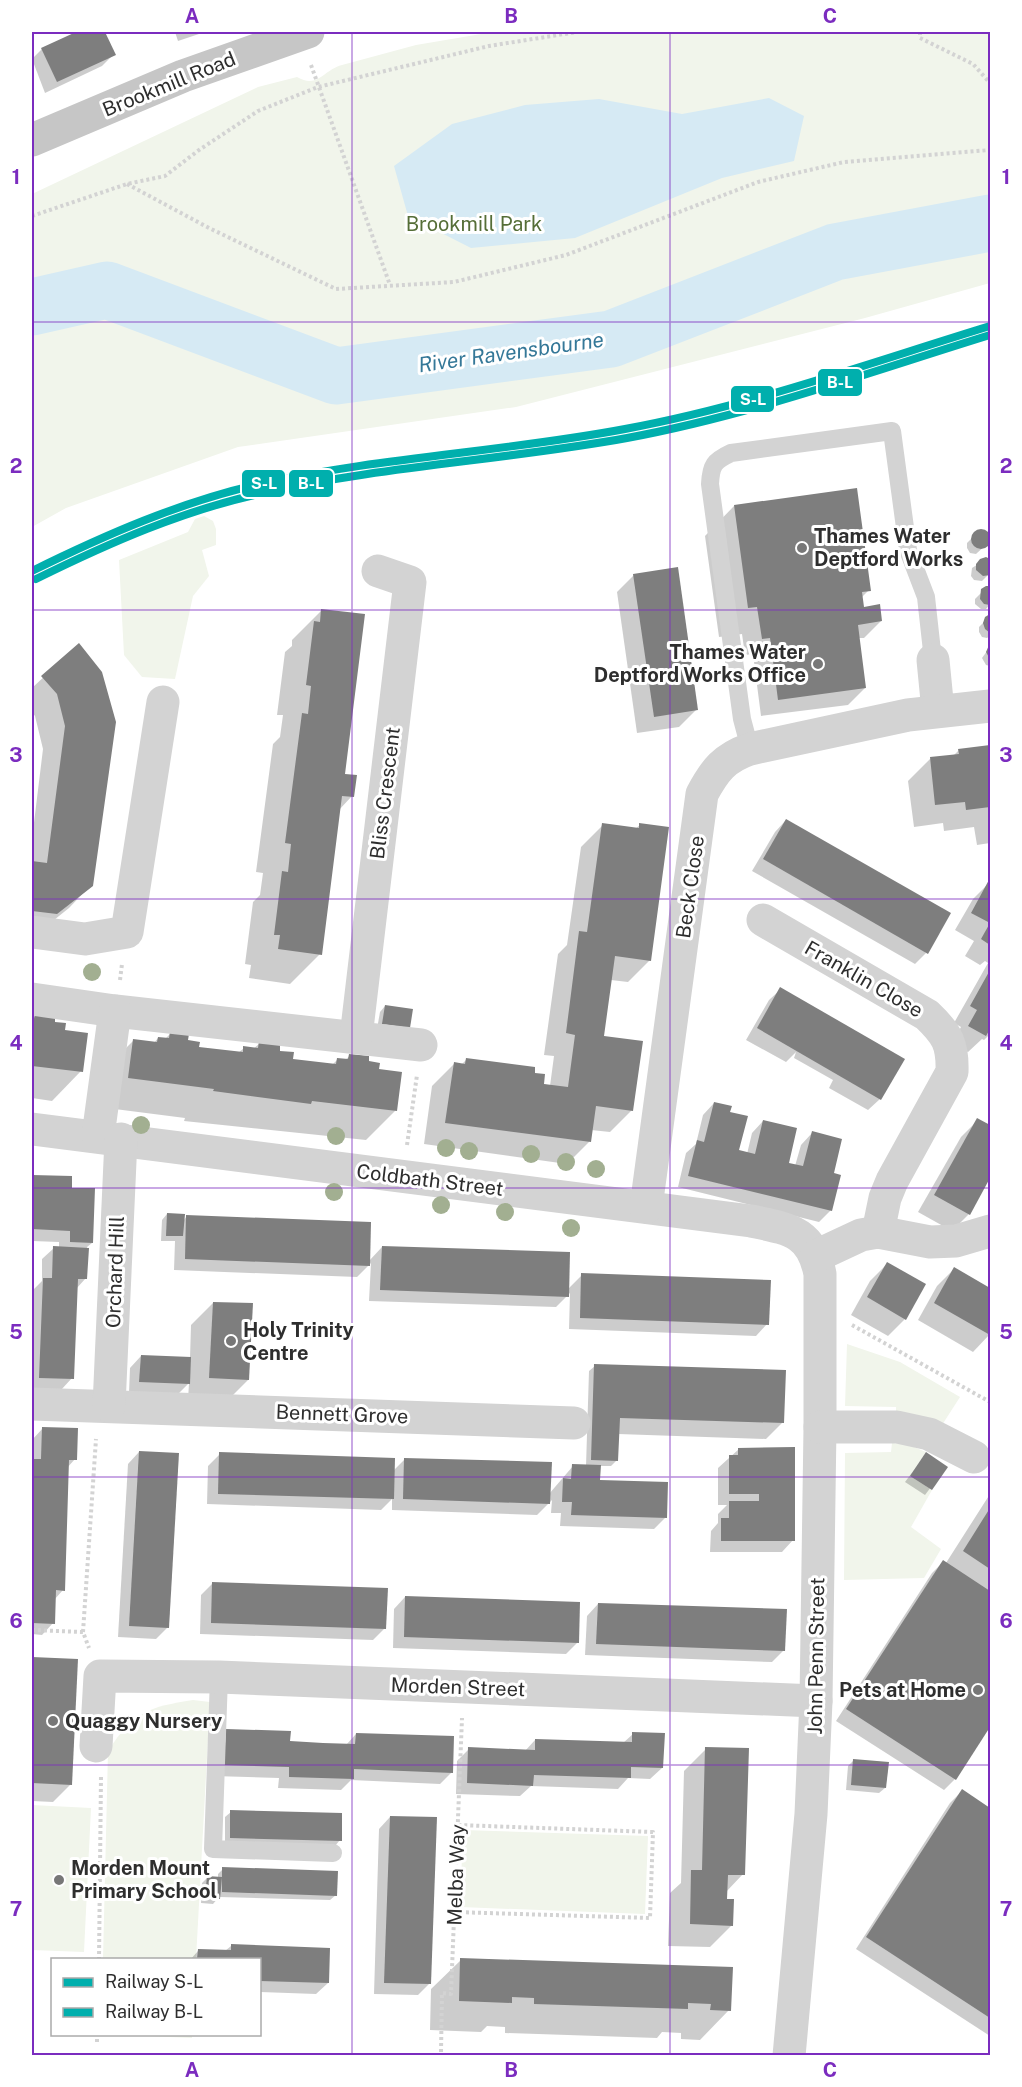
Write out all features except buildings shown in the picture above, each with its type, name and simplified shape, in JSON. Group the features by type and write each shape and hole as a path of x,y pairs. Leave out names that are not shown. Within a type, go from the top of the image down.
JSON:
{"main road":[{"name":"Brookmill Road","path":"32,140 183,76 308,32"}],"street":[{"name":"Bliss Crescent","path":"356,1037 410,582 378,571"},
{"path":"923,713 933,660"},
{"path":"32,933 85,939 127,932 163,702"},
{"name":"Beck Close","path":"646,1207 702,794 713,775 732,755 750,749 923,713 990,706"},
{"name":"Franklin Close","path":"763,920 786,948 918,1009 939,1026 950,1041 953,1057 952,1072 892,1181 885,1198 879,1232"},
{"path":"32,999 115,1011 421,1045"},
{"path":"109,1137 115,1011"},
{"name":"Coldbath Street","path":"32,1129 646,1207 780,1227 808,1243 816,1256"},
{"name":"Orchard Hill","path":"104,1406 109,1137"},
{"path":"816,1256 861,1235 879,1232 930,1242 956,1241 990,1231"},
{"name":"John Penn Street","path":"789,2055 811,1814 816,1701 820,1274 816,1256"},
{"name":"Bennett Grove","path":"32,1404 574,1423"},
{"path":"820,1427 897,1427 929,1434 975,1457"},
{"path":"96,1746 99,1676"},
{"name":"Morden Street","path":"99,1676 219,1677 816,1701"}],"lane":[{"path":"750,749 742,719 710,484 711,469 719,459 731,453 892,431 908,550 926,597 933,660"},
{"path":"219,1677 213,1849 333,1853"}],"path":[{"path":"32,216 128,184 165,176 199,150 258,111 318,87 489,46 577,32"},
{"path":"920,32 920,38 973,64 990,83"},
{"path":"311,64 390,285"},
{"path":"128,184 208,228 336,289 454,282 566,255 758,183 833,165 990,150"},
{"path":"115,1011 127,932"},
{"path":"403,1177 421,1045"},
{"path":"864,1332 990,1402"},
{"path":"99,1676 83,1632 104,1406"},
{"path":"32,1630 83,1632"},
{"name":"Melba Way","path":"441,2052 442,1993 451,1994 463,1688"},
{"path":"96,1746 103,1784 99,1958"},
{"path":"454,1912 650,1918 653,1832 458,1825"},
{"path":"97,2036 97,2042"}],"green space":[{"name":"Brookmill Park","path":"493,32 990,32 990,283 865,318 516,407 238,447 66,508 32,527 32,194 258,87 297,77 310,81 315,80 335,67 416,45"},
{"path":"204,516 213,521 216,529 216,545 202,550 209,576 193,596 175,679 142,677 124,655 119,560 188,532 195,519"},
{"path":"847,1344 900,1362 960,1397 942,1425 896,1414 896,1407 845,1406"},
{"path":"892,1443 909,1445 926,1452 910,1476 932,1490 911,1527 941,1549 924,1578 844,1580 845,1453 891,1452"},
{"path":"193,1700 210,1702 196,1958 103,1958 108,1751 135,1719 165,1705"},
{"name":"Morden Mount Primary School","path":"32,1805 91,1808 84,1952 32,1950"},
{"path":"463,1830 648,1836 645,1914 460,1907"},
{"path":"146,2036 192,2036 192,2038"}],"water":[{"path":"769,98 804,116 794,161 722,178 575,238 471,248 408,216 394,166 452,124 525,105 599,99 682,114"}],"waterway":[{"name":"River Ravensbourne","path":"32,307 107,290 336,376 611,339 835,252 990,223"}],"rail line":[{"name":"S-L","path":"32,571 143,521 230,491 351,467 579,437 672,419 809,383 990,326"},
{"name":"B-L","path":"36,579 147,529 234,500 353,476 582,446 673,428 810,392 990,335"}],"place":[{"name":"Thames Water Deptford Works","path":"802,548"},
{"name":"Thames Water Deptford Works Office","path":"818,664"},
{"name":"Holy Trinity Centre","path":"231,1341"},
{"name":"Pets at Home","path":"978,1690"},
{"name":"Quaggy Nursery","path":"53,1721"},
{"name":"Morden Mount Primary School","path":"59,1880"}]}
